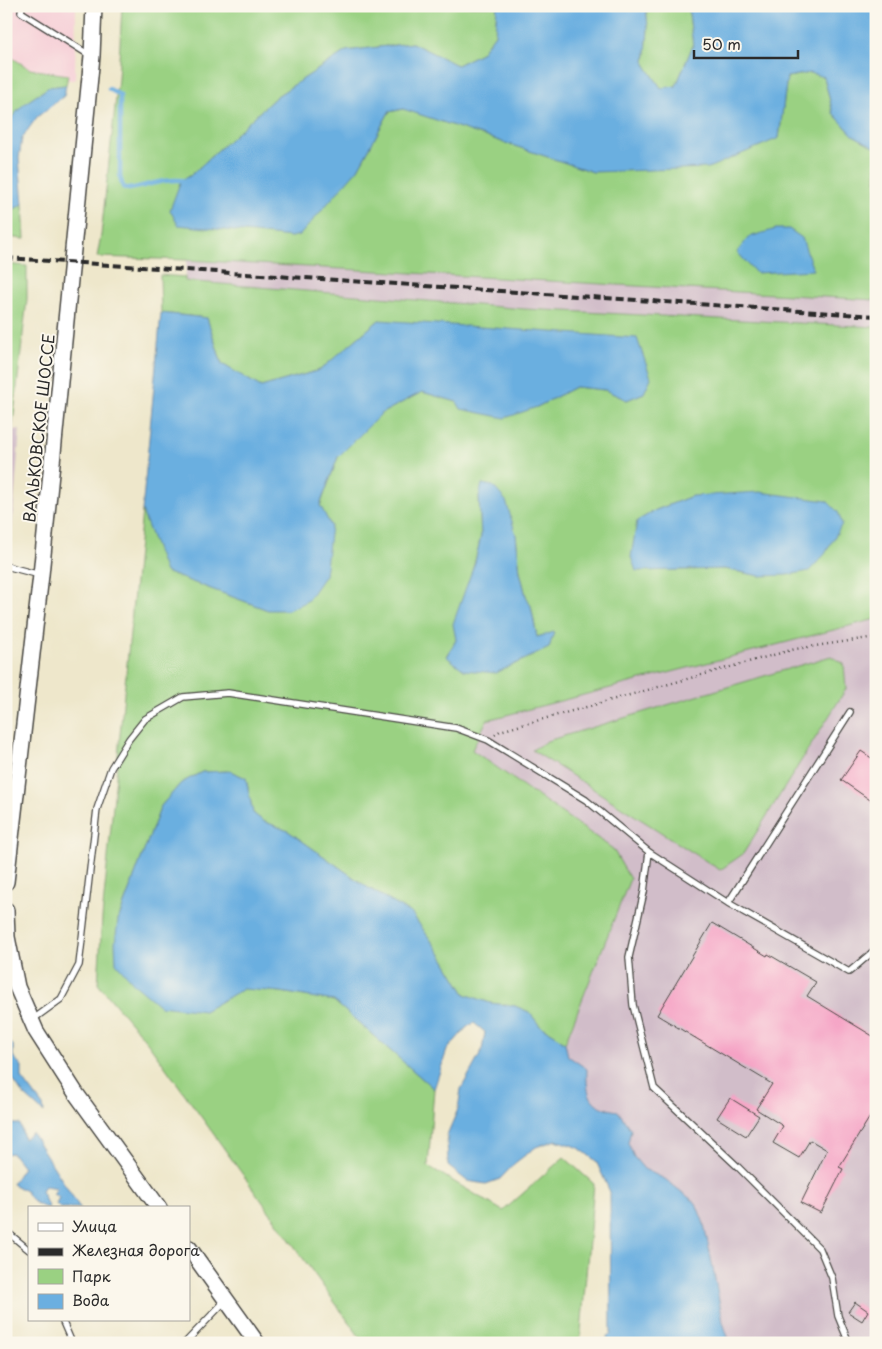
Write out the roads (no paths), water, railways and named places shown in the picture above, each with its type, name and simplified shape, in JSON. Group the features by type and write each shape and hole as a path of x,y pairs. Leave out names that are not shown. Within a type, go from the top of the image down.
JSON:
{"main road":[{"name":"ВАЛЬКОВСКОЕ ШОССЕ","path":"6,882 41,575 92,56 94,6"},
{"path":"6,910 7,937 17,987 36,1031 77,1095 158,1206"},
{"path":"190,1249 257,1343"}],"lane":[{"path":"22,6 21,12 92,56"},
{"path":"6,566 41,575"},
{"path":"31,1020 61,998 79,965 97,809 111,768 129,739 145,719 183,697 228,693 456,728 488,740 586,800 649,852 728,903 849,972 876,948"},
{"path":"728,903 850,712"},
{"path":"649,852 644,892 629,956 633,1005 654,1088 738,1167 820,1249 832,1278 838,1316 848,1343"},
{"path":"6,1231 28,1249"},
{"path":"184,1343 227,1300"},
{"path":"63,1322 72,1343"}],"water":[{"path":"497,6 646,6 648,28 645,64 661,88 676,86 693,45 688,6 774,6 787,14 788,6 876,6 876,148 853,135 833,113 824,77 810,73 787,77 779,138 708,168 593,172 403,109 389,112 358,169 300,235 291,237 178,225 170,210 181,180 190,176 277,96 346,51 412,43 457,65 481,53 495,34"},
{"path":"66,85 64,96 37,117 22,138 19,158 23,204 6,213 6,126 24,104 49,87"},
{"path":"776,229 789,229 802,238 813,270 756,273 737,252 749,237"},
{"path":"161,313 207,318 222,364 261,387 320,370 379,320 637,338 651,378 644,393 627,400 605,390 575,387 537,407 505,418 461,409 457,402 422,392 382,413 338,457 320,505 331,526 325,575 307,601 288,610 268,610 165,572 142,511"},
{"path":"482,484 493,486 506,501 516,535 520,572 526,596 531,606 537,637 554,632 549,648 496,673 464,670 447,657 456,640 453,624 475,562 481,536 479,497"},
{"path":"760,492 827,501 838,512 842,524 825,554 809,571 787,575 760,576 725,569 636,571 631,557 637,521 656,510 692,496"},
{"path":"230,771 246,778 253,813 263,821 288,831 367,887 412,914 442,956 465,994 490,1003 515,1006 529,1012 540,1026 565,1043 568,1056 587,1069 587,1086 592,1099 601,1107 618,1111 631,1130 628,1143 634,1157 644,1169 665,1179 696,1203 704,1224 723,1322 730,1343 608,1343 607,1336 611,1334 610,1192 596,1161 579,1148 556,1140 536,1147 515,1163 500,1179 486,1184 467,1181 448,1166 447,1135 458,1109 461,1089 482,1051 485,1032 474,1023 467,1027 447,1050 434,1089 334,1001 281,992 243,989 204,1011 160,1006 135,985 116,963 115,943 118,920 161,806 181,783 202,772"},
{"path":"6,1038 13,1045 13,1056 22,1067 22,1078 43,1106 44,1113 22,1093 6,1069"},
{"path":"6,1124 20,1124 24,1139 32,1133 79,1206 58,1206 56,1204 59,1197 53,1194 57,1188 45,1186 41,1191 48,1206 35,1203 26,1191 12,1184 23,1167 12,1153 6,1154"}],"waterway":[{"path":"109,89 120,95 120,177 123,187 129,189 172,180 186,181"}],"railway":[{"path":"6,258 876,316"}]}
